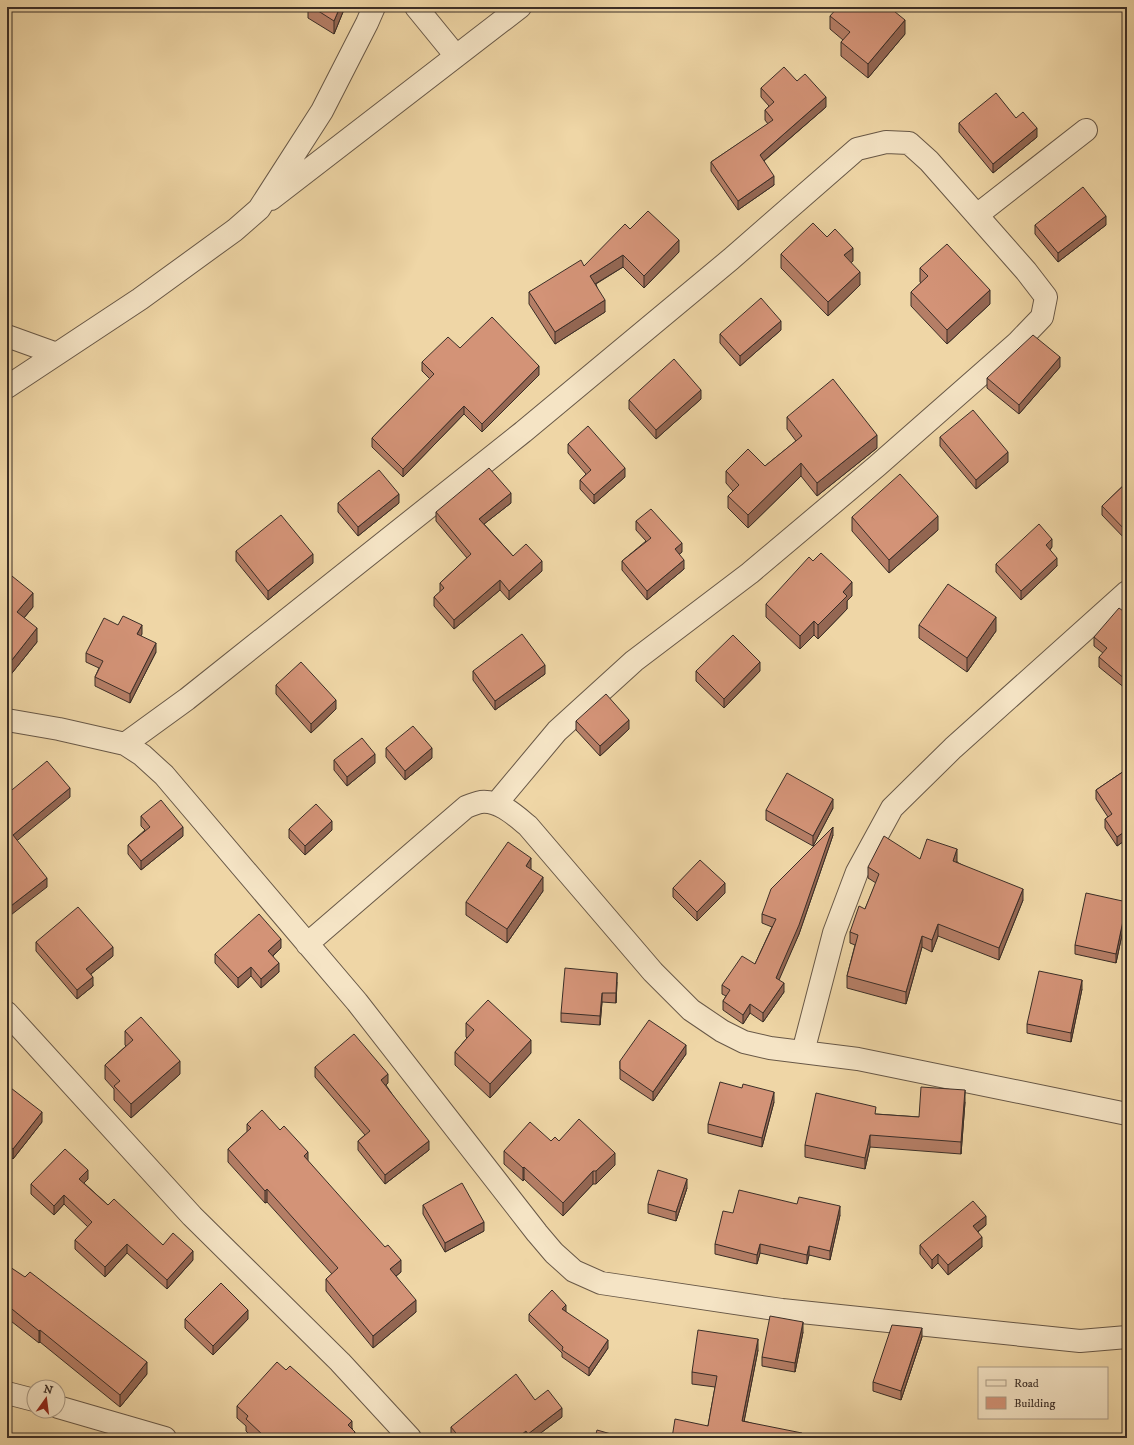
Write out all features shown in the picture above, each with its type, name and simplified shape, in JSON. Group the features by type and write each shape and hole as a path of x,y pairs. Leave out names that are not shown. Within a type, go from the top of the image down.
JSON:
{"street":[{"path":"259,209 322,111 368,23 374,7"},
{"path":"416,7 456,56"},
{"path":"7,387 140,300 235,230 259,209 520,7"},
{"path":"977,215 1086,130"},
{"path":"125,744 187,700 523,432 731,259 857,149 886,142 909,143 929,161 1046,297 1042,316 1017,343 877,466 750,573 634,661 557,731 496,804"},
{"path":"7,336 57,354"},
{"path":"803,1052 834,933 857,872 892,808 953,748 1127,592"},
{"path":"7,720 59,729 125,744 142,755 164,775 361,1008 537,1233 554,1253 574,1271 601,1283 782,1310 1080,1341 1127,1337"},
{"path":"307,944 466,807 482,802 496,804 511,812 528,826 653,972 691,1010 722,1031 744,1042 770,1048 858,1059 1127,1114"},
{"path":"7,1013 192,1216 340,1362 410,1438"},
{"path":"7,1394 26,1398"},
{"path":"66,1409 165,1438"}],"building":[{"path":"312,7 340,7 334,21"},
{"path":"838,7 889,7 905,20 868,64 841,42 850,32 830,16"},
{"path":"784,67 797,81 805,74 826,97 760,155 774,176 738,201 711,162 773,120 765,110 774,102 761,88"},
{"path":"996,93 1016,118 1023,112 1037,128 993,164 959,123"},
{"path":"1083,187 1106,216 1058,253 1035,225"},
{"path":"648,211 679,240 644,276 623,255 590,276 605,300 555,332 529,292 581,260 584,266 625,224 630,229"},
{"path":"813,223 827,237 835,229 853,248 844,255 860,272 828,302 781,254"},
{"path":"947,244 990,290 947,330 911,292 928,276 920,268"},
{"path":"761,298 781,321 740,356 720,334"},
{"path":"492,317 539,366 482,424 464,406 403,469 372,438 434,374 422,362 448,337 460,348"},
{"path":"1033,335 1060,357 1019,405 987,378"},
{"path":"674,359 701,390 656,430 629,400"},
{"path":"833,379 877,435 817,483 801,463 748,515 728,496 739,485 726,471 748,449 765,466 802,436 787,417"},
{"path":"973,410 1008,452 976,480 940,437"},
{"path":"588,426 625,468 594,495 580,480 591,470 568,444"},
{"path":"489,468 511,493 479,519 513,556 526,544 542,561 509,591 500,580 454,620 434,597 444,588 440,583 471,554 436,512"},
{"path":"379,470 399,494 358,527 338,503"},
{"path":"900,474 938,516 889,560 852,517"},
{"path":"1127,482 1127,532 1102,506"},
{"path":"651,509 682,543 675,549 684,560 647,591 622,561 651,538 636,521"},
{"path":"281,515 313,554 268,591 236,551"},
{"path":"1039,524 1052,539 1046,545 1057,558 1021,591 996,564"},
{"path":"821,553 852,582 843,592 847,596 818,625 814,621 800,636 766,604 809,557 813,561"},
{"path":"7,572 33,593 17,612 37,628 8,665 7,664"},
{"path":"948,584 996,617 967,658 919,625"},
{"path":"1119,608 1127,614 1126,680 1099,657 1107,648 1094,637"},
{"path":"123,616 142,625 137,634 156,643 130,694 95,677 103,661 86,653 104,618 118,625"},
{"path":"522,634 545,665 495,701 473,671"},
{"path":"733,635 760,662 724,699 696,671"},
{"path":"301,662 336,700 311,724 276,685"},
{"path":"606,694 629,720 600,746 576,721"},
{"path":"413,726 432,748 405,771 386,748"},
{"path":"362,738 375,754 347,777 334,760"},
{"path":"47,761 70,788 13,835 47,878 7,909 7,794"},
{"path":"1127,769 1127,830 1117,837 1105,819 1112,814 1096,790"},
{"path":"787,773 833,799 813,836 766,810"},
{"path":"161,800 183,827 141,861 128,845 150,827 141,816"},
{"path":"316,804 332,821 305,846 289,829"},
{"path":"833,827 799,925 776,978 784,983 763,1013 750,1004 743,1015 723,1001 730,990 722,985 742,956 755,964 776,919 762,914 771,889"},
{"path":"884,836 920,859 927,839 957,849 953,861 1023,889 999,948 938,924 932,940 922,936 906,992 847,976 858,935 850,932 859,906 865,909 879,874 868,867"},
{"path":"508,842 531,858 526,866 543,877 507,929 466,902"},
{"path":"700,860 725,883 697,912 673,888"},
{"path":"1086,893 1127,902 1116,954 1075,945"},
{"path":"78,907 113,947 86,969 93,977 77,990 36,942"},
{"path":"259,914 281,939 268,951 279,963 261,979 251,967 238,978 215,954"},
{"path":"565,968 617,973 616,993 602,993 600,1016 561,1013"},
{"path":"1039,971 1082,980 1071,1033 1027,1024"},
{"path":"488,1000 531,1040 490,1084 455,1052 474,1030 466,1023"},
{"path":"141,1017 180,1061 131,1104 114,1086 120,1081 105,1065 133,1040 125,1031"},
{"path":"649,1020 686,1045 653,1092 620,1069 620,1061"},
{"path":"354,1034 388,1074 381,1080 429,1141 385,1175 358,1141 370,1131 315,1067"},
{"path":"720,1082 742,1088 743,1084 774,1092 762,1138 708,1124"},
{"path":"7,1085 42,1112 13,1149 7,1145"},
{"path":"921,1087 965,1090 961,1142 870,1135 865,1158 805,1145 816,1093 876,1107 875,1114 919,1117"},
{"path":"262,1110 280,1130 284,1126 308,1152 304,1156 385,1247 388,1245 401,1260 390,1269 416,1300 373,1336 326,1279 338,1268 267,1189 265,1191 228,1149 251,1128 247,1124"},
{"path":"579,1119 615,1153 596,1171 593,1171 563,1203 524,1167 523,1168 504,1151 530,1122 551,1141 555,1137 559,1141"},
{"path":"65,1149 88,1170 79,1179 108,1205 114,1199 163,1245 173,1233 193,1251 167,1280 127,1244 105,1267 75,1240 92,1222 64,1195 54,1206 31,1184"},
{"path":"658,1170 687,1179 676,1212 648,1204"},
{"path":"462,1183 484,1222 445,1243 423,1205"},
{"path":"739,1190 797,1204 799,1197 840,1206 830,1251 809,1246 807,1255 760,1244 757,1255 715,1244 723,1211 733,1213"},
{"path":"973,1201 986,1216 973,1226 982,1237 948,1265 938,1254 932,1260 920,1245"},
{"path":"7,1265 25,1277 30,1272 147,1362 120,1395 7,1305"},
{"path":"221,1283 248,1310 213,1346 185,1319"},
{"path":"552,1290 566,1305 562,1309 608,1340 589,1368 562,1350 563,1347 529,1314"},
{"path":"770,1316 803,1322 795,1363 762,1357"},
{"path":"892,1325 922,1328 901,1391 873,1382"},
{"path":"698,1330 758,1339 742,1421 802,1433 801,1438 672,1438 675,1419 708,1426 717,1376 692,1372"},
{"path":"277,1362 286,1370 290,1366 352,1421 348,1425 355,1432 349,1438 266,1438 246,1419 248,1416 237,1406"},
{"path":"516,1374 535,1400 548,1390 562,1408 528,1434 526,1431 517,1438 460,1438 451,1427"},
{"path":"597,1430 625,1438 595,1438"}]}
